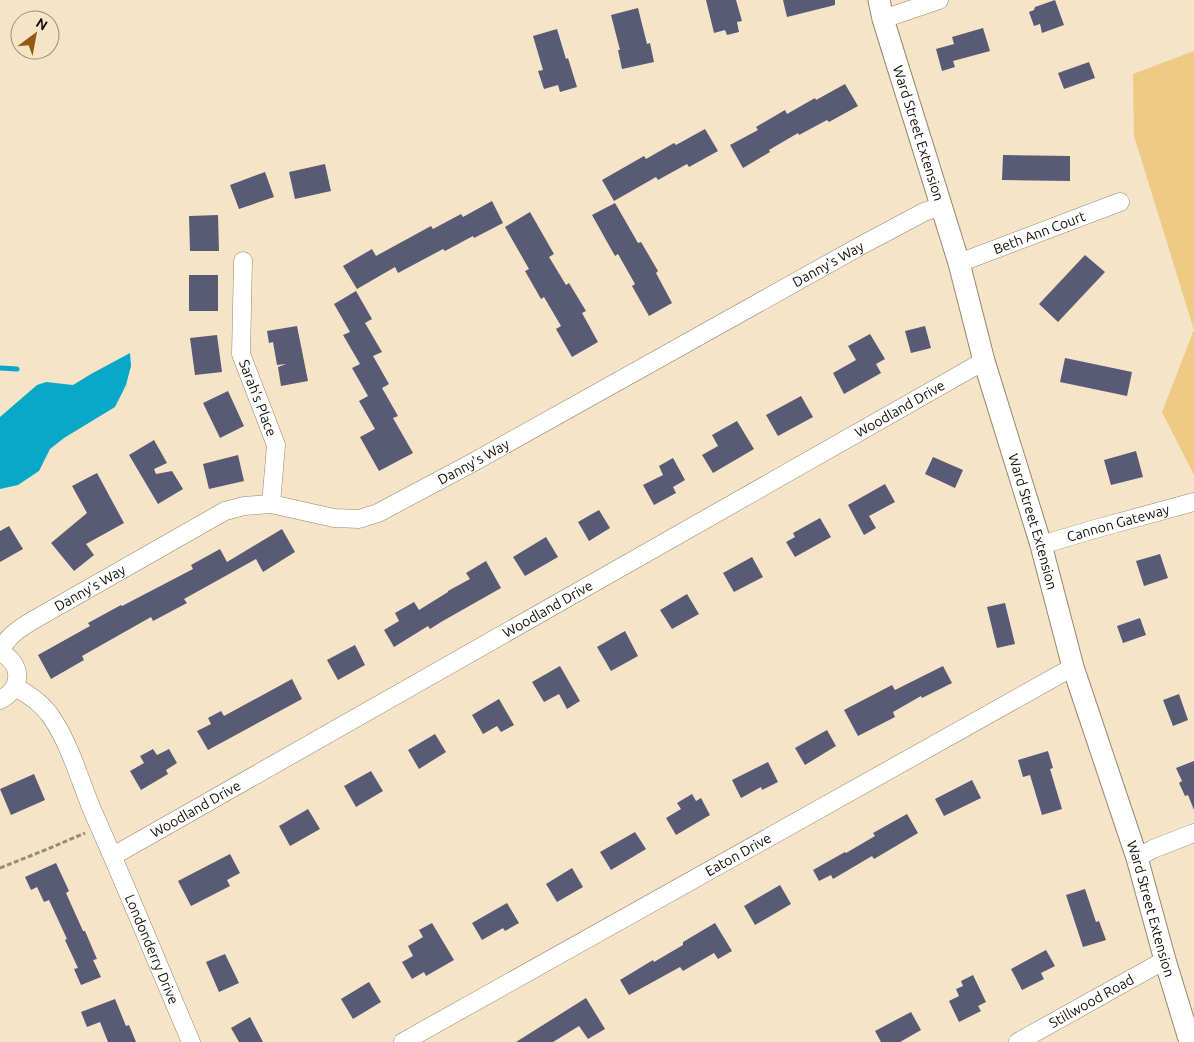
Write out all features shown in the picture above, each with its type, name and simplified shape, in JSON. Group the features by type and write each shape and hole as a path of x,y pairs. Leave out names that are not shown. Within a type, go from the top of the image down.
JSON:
{"street":[{"path":"881,10 939,0"},
{"name":"Ward Street Extension","path":"881,10 942,206 959,263 984,361 1041,545 1072,667 1137,858 1190,1042"},
{"name":"Beth Ann Court","path":"959,263 1120,202"},
{"name":"Danny's Way","path":"15,687 18,679 14,663 8,656 0,652 13,633 225,511 244,506 272,504 334,518 359,519 378,513 470,464 862,245 924,212 942,206"},
{"name":"Sarah's Place","path":"243,261 241,354 276,445 272,504"},
{"name":"Woodland Drive","path":"113,856 984,361"},
{"name":"Cannon Gateway","path":"1041,545 1194,502"},
{"name":"Eaton Drive","path":"403,1042 1072,667"},
{"path":"0,700 8,696 15,687 29,694 53,719 80,776 92,810 113,856"},
{"path":"1137,858 1153,849 1194,833"},
{"name":"Londonderry Drive","path":"113,856 191,1042"},
{"name":"Stillwood Road","path":"1018,1042 1165,960"}],"path":[{"path":"0,868 100,826"}],"shaded area":[{"path":"1194,51 1194,330 1134,136 1133,74"},
{"path":"1194,330 1194,475 1162,412"}],"water":[{"path":"130,353 131,366 126,385 115,407 64,438 50,449 39,471 18,485 0,489 0,417 37,385 46,382 73,385"}],"building":[{"path":"706,0 736,0 742,21 737,22 739,32 727,35 725,30 714,33"},
{"path":"783,0 835,0 835,5 787,17"},
{"path":"1055,0 1064,25 1042,33 1040,24 1034,26 1029,12 1034,10 1035,7"},
{"path":"638,8 647,44 650,43 654,62 622,69 618,50 620,50 611,15"},
{"path":"983,28 990,51 953,61 955,67 942,71 936,49 954,44 952,37"},
{"path":"557,29 577,87 560,92 558,85 544,89 538,71 543,70 533,36"},
{"path":"1089,62 1095,78 1064,89 1058,73"},
{"path":"845,84 858,106 829,122 827,120 799,135 798,133 743,168 730,145 758,130 756,127 785,110 787,114"},
{"path":"705,129 718,151 689,167 687,164 658,180 656,177 614,201 602,180 644,156 646,159 674,143 676,145"},
{"path":"1003,155 1070,156 1070,181 1002,180"},
{"path":"325,164 331,191 295,199 289,172"},
{"path":"265,172 274,197 239,209 230,185"},
{"path":"492,201 503,223 445,251 443,249 398,273 395,267 357,289 343,266 372,249 376,256 431,226 433,229 461,214 463,217"},
{"path":"615,203 638,243 641,242 658,271 656,273 672,303 649,316 632,286 635,284 618,254 615,256 592,215"},
{"path":"530,212 554,254 549,257 566,285 569,283 586,311 582,313 598,342 572,357 556,329 561,326 544,297 541,299 525,271 529,269 505,227"},
{"path":"218,215 219,251 190,251 189,216"},
{"path":"1085,255 1105,272 1058,322 1039,304"},
{"path":"189,275 218,275 218,311 189,311"},
{"path":"356,291 372,319 365,323 382,352 373,356 389,384 382,388 398,416 393,418 413,453 379,471 360,437 375,429 359,401 368,396 352,368 360,364 343,335 350,332 334,304"},
{"path":"297,326 308,381 281,386 278,367 286,364 277,365 273,342 269,343 267,331"},
{"path":"925,326 931,348 911,353 905,331"},
{"path":"870,334 885,359 876,364 881,373 844,394 833,373 856,360 848,346"},
{"path":"217,335 222,372 195,375 190,338"},
{"path":"1065,358 1132,372 1127,396 1060,382"},
{"path":"228,391 244,426 220,438 203,403"},
{"path":"801,396 813,417 778,436 766,415"},
{"path":"737,421 754,449 713,473 702,455 718,446 712,435"},
{"path":"154,440 167,463 154,469 156,474 172,471 183,489 158,504 129,455"},
{"path":"1136,451 1143,477 1111,485 1104,460"},
{"path":"238,455 244,481 209,489 203,464"},
{"path":"933,457 963,470 955,488 925,474"},
{"path":"673,458 685,480 673,487 676,493 654,505 643,485 663,475 659,466"},
{"path":"97,473 124,523 86,544 94,555 74,571 51,543 87,513 72,486"},
{"path":"885,484 895,502 869,516 876,528 864,535 848,505"},
{"path":"599,510 610,528 589,541 578,522"},
{"path":"820,518 831,537 795,557 786,542 795,537 793,533"},
{"path":"9,526 23,549 0,562 0,531"},
{"path":"282,529 295,552 263,572 256,559 184,599 187,603 153,621 151,617 82,656 84,660 51,679 38,655 90,626 88,623 193,569 191,565 220,549 227,562"},
{"path":"546,537 558,557 525,576 513,557"},
{"path":"1160,554 1168,578 1144,586 1136,561"},
{"path":"752,557 763,577 734,592 723,573"},
{"path":"486,561 501,588 430,629 428,626 394,647 384,630 399,621 395,613 414,602 419,610 470,579 466,573"},
{"path":"687,594 699,614 672,629 660,610"},
{"path":"1005,603 1015,644 997,648 987,607"},
{"path":"1140,618 1146,635 1123,643 1117,626"},
{"path":"625,631 638,656 611,671 597,647"},
{"path":"355,645 365,665 338,680 327,660"},
{"path":"560,666 580,701 567,709 559,694 544,702 532,682"},
{"path":"943,666 952,683 922,698 921,696 893,712 895,717 858,736 844,710 892,685 895,690"},
{"path":"292,679 302,699 208,750 197,731 211,724 208,718 221,711 224,716"},
{"path":"1179,694 1188,720 1173,726 1163,700"},
{"path":"499,699 514,725 501,732 497,726 483,734 472,715"},
{"path":"827,730 836,746 805,765 795,748"},
{"path":"435,734 446,752 419,769 408,750"},
{"path":"153,749 157,755 169,749 177,763 166,770 168,774 141,790 130,771 144,763 140,756"},
{"path":"1048,751 1053,768 1050,769 1062,809 1042,815 1030,775 1023,777 1018,760"},
{"path":"1194,761 1194,810 1188,795 1185,796 1179,783 1182,781 1176,768"},
{"path":"768,762 778,782 762,790 761,787 741,798 732,780"},
{"path":"371,771 383,791 356,807 344,786"},
{"path":"34,774 45,800 11,815 0,789"},
{"path":"972,780 981,798 944,816 935,799"},
{"path":"692,794 696,801 701,798 710,815 676,835 666,818 681,809 677,803"},
{"path":"308,809 320,829 290,846 279,826"},
{"path":"907,814 918,833 874,859 872,856 833,879 831,875 819,881 813,870 875,836 873,833"},
{"path":"635,832 646,849 611,870 600,852"},
{"path":"230,854 240,873 227,880 230,886 191,906 178,881"},
{"path":"56,863 69,891 66,893 97,959 93,960 101,977 81,985 74,969 78,968 49,900 44,902 37,887 31,890 25,877"},
{"path":"572,868 583,887 557,902 546,884"},
{"path":"780,885 791,904 755,925 744,906"},
{"path":"1085,889 1096,922 1099,921 1106,940 1083,947 1066,895"},
{"path":"507,903 519,923 505,931 503,928 482,940 472,923"},
{"path":"432,923 454,960 426,976 424,972 412,979 402,962 413,956 408,946 423,937 419,930"},
{"path":"715,923 732,951 718,959 714,953 683,971 680,967 629,995 620,980 683,945 683,942"},
{"path":"1046,950 1055,966 1041,973 1044,979 1022,990 1011,969"},
{"path":"225,954 239,983 219,992 206,962"},
{"path":"973,975 986,1002 978,1006 981,1011 959,1022 949,1001 959,996 956,989 963,986 961,981"},
{"path":"369,982 381,1002 353,1019 341,999"},
{"path":"586,998 605,1029 588,1039 579,1026 553,1042 516,1042"},
{"path":"115,999 126,1026 129,1025 136,1042 108,1042 100,1022 87,1027 81,1012"},
{"path":"911,1012 921,1030 900,1042 881,1042 875,1031"},
{"path":"250,1017 263,1042 239,1042 231,1028"}],"waterway":[{"path":"0,368 17,369"}]}
